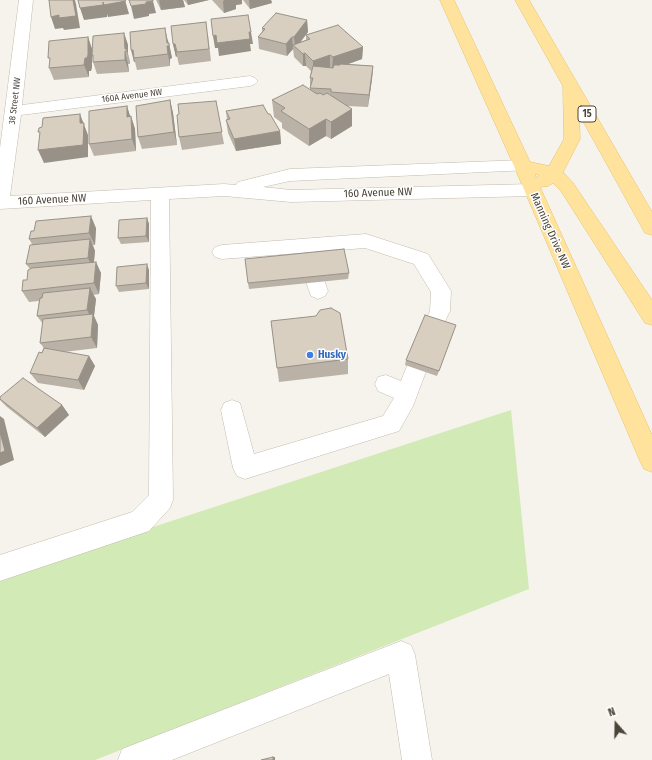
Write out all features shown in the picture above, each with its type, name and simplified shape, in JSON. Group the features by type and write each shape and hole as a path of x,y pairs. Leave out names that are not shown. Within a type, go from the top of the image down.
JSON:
{"main road":[{"name":"Manning Drive NW","path":"447,0 523,166 532,190 652,461"},
{"name":"15","path":"522,0 652,228"},
{"path":"532,190 554,173 572,139 570,84"},
{"path":"523,166 554,173 567,187 652,317"}],"street":[{"name":"38 Street NW","path":"0,202 14,111 26,0"},
{"name":"160A Avenue NW","path":"14,111 250,81"},
{"name":"160 Avenue NW","path":"224,190 290,175 523,166"},
{"name":"160 Avenue NW","path":"0,202 224,190 291,196 532,190"},
{"path":"0,568 140,522 161,500 160,194"},
{"path":"222,252 271,255 311,252 366,241 421,259 442,291 440,311 434,324"},
{"path":"232,410 245,468 392,424 407,394 416,369"},
{"path":"386,384 407,394"},
{"path":"133,760 402,655 417,760"}],"green space":[{"path":"511,410 529,589 95,760 0,760 0,577"}],"building":[{"path":"49,0 73,0 76,16 59,18 59,15 51,17"},
{"path":"78,0 126,1 104,5 103,2 103,5 80,8"},
{"path":"129,0 153,1 146,2 146,4 131,6"},
{"path":"276,13 307,20 294,37 292,37 286,44 258,37 265,29 262,28"},
{"path":"248,15 251,32 249,32 250,39 217,43 216,35 213,36 211,19"},
{"path":"206,22 209,49 177,52 175,44 173,44 171,26"},
{"path":"338,25 363,47 333,57 330,55 313,61 305,53 303,54 293,45 310,39 306,35"},
{"path":"165,28 167,43 169,43 169,46 167,46 168,54 134,58 133,50 131,50 130,32"},
{"path":"124,33 125,49 127,49 127,51 125,51 125,60 93,62 93,36"},
{"path":"88,37 88,55 87,58 85,58 84,65 49,68 49,41"},
{"path":"334,65 373,66 369,95 331,92 331,89 310,88 313,78 310,78 313,66 333,68"},
{"path":"303,85 317,94 320,93 323,95 327,93 352,109 331,122 326,119 309,129 281,111 285,108 272,100"},
{"path":"170,100 174,132 138,137 136,106"},
{"path":"216,101 222,132 179,137 177,115 179,114 178,104"},
{"path":"263,105 280,131 234,139 226,120 230,119 226,111"},
{"path":"127,106 127,117 131,116 132,139 89,144 89,111"},
{"path":"80,114 80,123 84,123 83,145 38,150 40,132 38,132 39,128 42,127 43,118"},
{"path":"91,216 89,233 29,239 31,231 34,231 36,221"},
{"path":"147,218 146,236 118,238 119,220"},
{"path":"90,239 88,258 26,264 30,245"},
{"path":"344,249 349,273 248,283 245,259"},
{"path":"96,262 94,283 22,291 23,280 27,280 28,270 32,268"},
{"path":"147,264 146,283 116,286 117,267"},
{"path":"90,288 87,310 37,316 40,298 42,298 43,293"},
{"name":"Husky","path":"331,308 340,313 348,359 277,368 271,321 316,316 320,310"},
{"path":"93,314 91,337 40,343 43,319"},
{"path":"425,315 456,325 439,371 406,360"},
{"path":"44,348 89,356 78,380 30,373 39,352 42,353"},
{"path":"23,378 62,405 37,428 0,399 0,397"},
{"path":"0,432 5,451 0,453"},
{"path":"273,757 273,760 261,760"}],"place":[{"name":"Husky","path":"310,355"}]}
